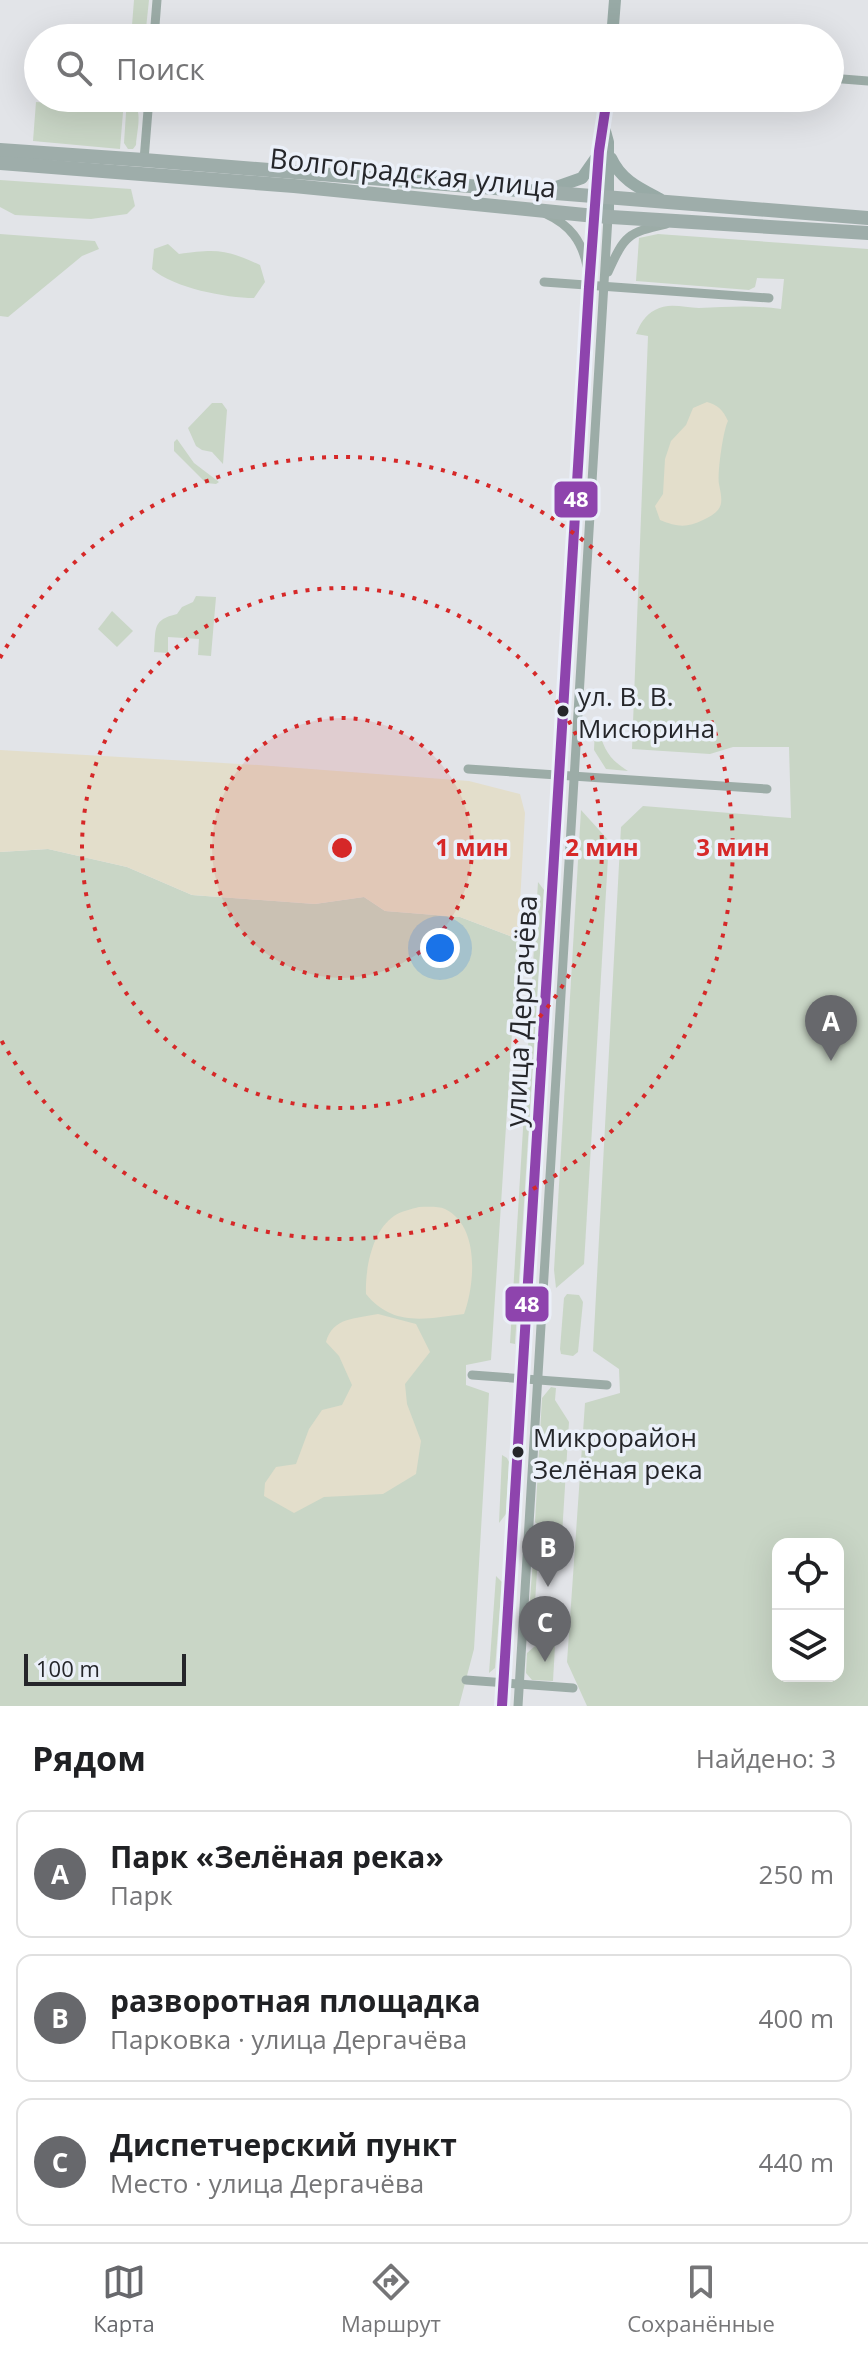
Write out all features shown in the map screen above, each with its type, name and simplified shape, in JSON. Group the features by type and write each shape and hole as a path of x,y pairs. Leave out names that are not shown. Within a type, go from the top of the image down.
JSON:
{"main road":[{"name":"Волгоградская улица","path":"0,150 868,218"},
{"name":"Волгоградская улица","path":"0,163 231,180 602,216 868,233"}],"street":[{"path":"155,24 157,0"},
{"path":"613,24 615,0"},
{"path":"844,79 868,81"},
{"path":"144,160 148,112"},
{"name":"улица Дергачёва","path":"502,1706 575,777 605,283 602,198 606,112"},
{"path":"533,193 579,180 604,151 626,180 666,203"},
{"path":"528,209 558,220 577,237 583,247 589,283"},
{"name":"улица Дергачёва","path":"518,1706 558,776 589,283 602,216"},
{"path":"605,283 617,251 629,236 680,221"},
{"path":"544,282 605,283 769,298"},
{"path":"468,769 767,789"},
{"path":"472,1375 607,1385"},
{"path":"466,1680 573,1688"}],"green space":[{"path":"134,0 149,0 146,24 132,24"},
{"path":"35,112 123,112 120,149 33,141"},
{"path":"126,112 138,112 136,145 128,149 124,143"},
{"path":"0,180 131,189 135,206 127,214 91,219 15,215 0,207"},
{"path":"0,234 95,241 99,249 82,256 8,317 0,316"},
{"path":"658,234 868,249 868,1706 587,1706 567,1662 585,1403 620,1393 619,1369 593,1351 621,827 643,806 791,818 789,747 733,747 710,754 632,749 648,336 636,334 648,314 666,306 781,309 784,279 757,278 755,287 749,290 636,281 639,238"},
{"path":"168,244 179,254 221,252 248,260 260,265 265,282 254,298 215,294 173,282 152,269 154,249"},
{"path":"212,403 222,403 227,410 223,464 212,452 196,446 188,428"},
{"path":"177,439 194,463 219,482 206,483 174,451"},
{"path":"196,596 216,597 211,656 198,655 199,639 168,637 168,653 154,652 159,622 177,614"},
{"path":"112,611 133,631 117,647 98,629"},
{"path":"595,727 599,727 608,753 628,771 606,769 594,750"},
{"path":"581,810 609,841 584,1264 556,1288 554,1270"},
{"path":"48,849 127,867 192,895 315,904 364,897 385,911 460,917 518,939 491,1360 466,1365 466,1385 489,1393 474,1649 459,1706 0,1706 0,852"},
{"path":"538,882 544,890 515,1344 510,1343"},
{"path":"567,1294 579,1295 583,1302 578,1352 573,1356 561,1354 560,1349 564,1298"},
{"path":"551,1387 556,1388 555,1400 569,1422 561,1551 535,1522 542,1398"},
{"path":"502,1455 509,1462 506,1514 499,1523"},
{"path":"534,1546 538,1555 534,1619 528,1627"},
{"path":"496,1576 502,1582 495,1668 489,1673"},
{"path":"556,1628 553,1681 532,1680 526,1673 527,1653"}],"sand":[{"path":"707,402 720,408 728,421 720,462 720,506 715,513 692,524 682,526 660,520 655,506 663,494 665,459 671,441 686,425 693,408"},
{"path":"0,750 469,781 520,794 525,813 518,939 460,917 385,911 364,897 315,904 192,895 127,867 48,849 0,852"},
{"path":"419,1207 445,1209 464,1228 472,1257 472,1272 464,1314 423,1319 399,1316 376,1305 366,1294 369,1262 380,1231 397,1214"},
{"path":"378,1314 416,1324 430,1352 405,1384 407,1404 421,1441 416,1474 383,1494 324,1497 294,1513 264,1496 265,1483 276,1467 296,1464 309,1429 322,1410 342,1405 352,1385 339,1356 326,1342 329,1334 346,1320"}],"transit line":[{"name":"48","path":"502,1706 589,287 605,112"}],"place":[{"name":"ул. В. В. Мисюрина","path":"563,711"},
{"name":"Парк «Зелёная река»","path":"831,1061"},
{"name":"Микрорайон Зелёная река","path":"518,1452"},
{"name":"разворотная площадка","path":"548,1587"},
{"name":"Диспетчерский пункт","path":"545,1662"}]}
